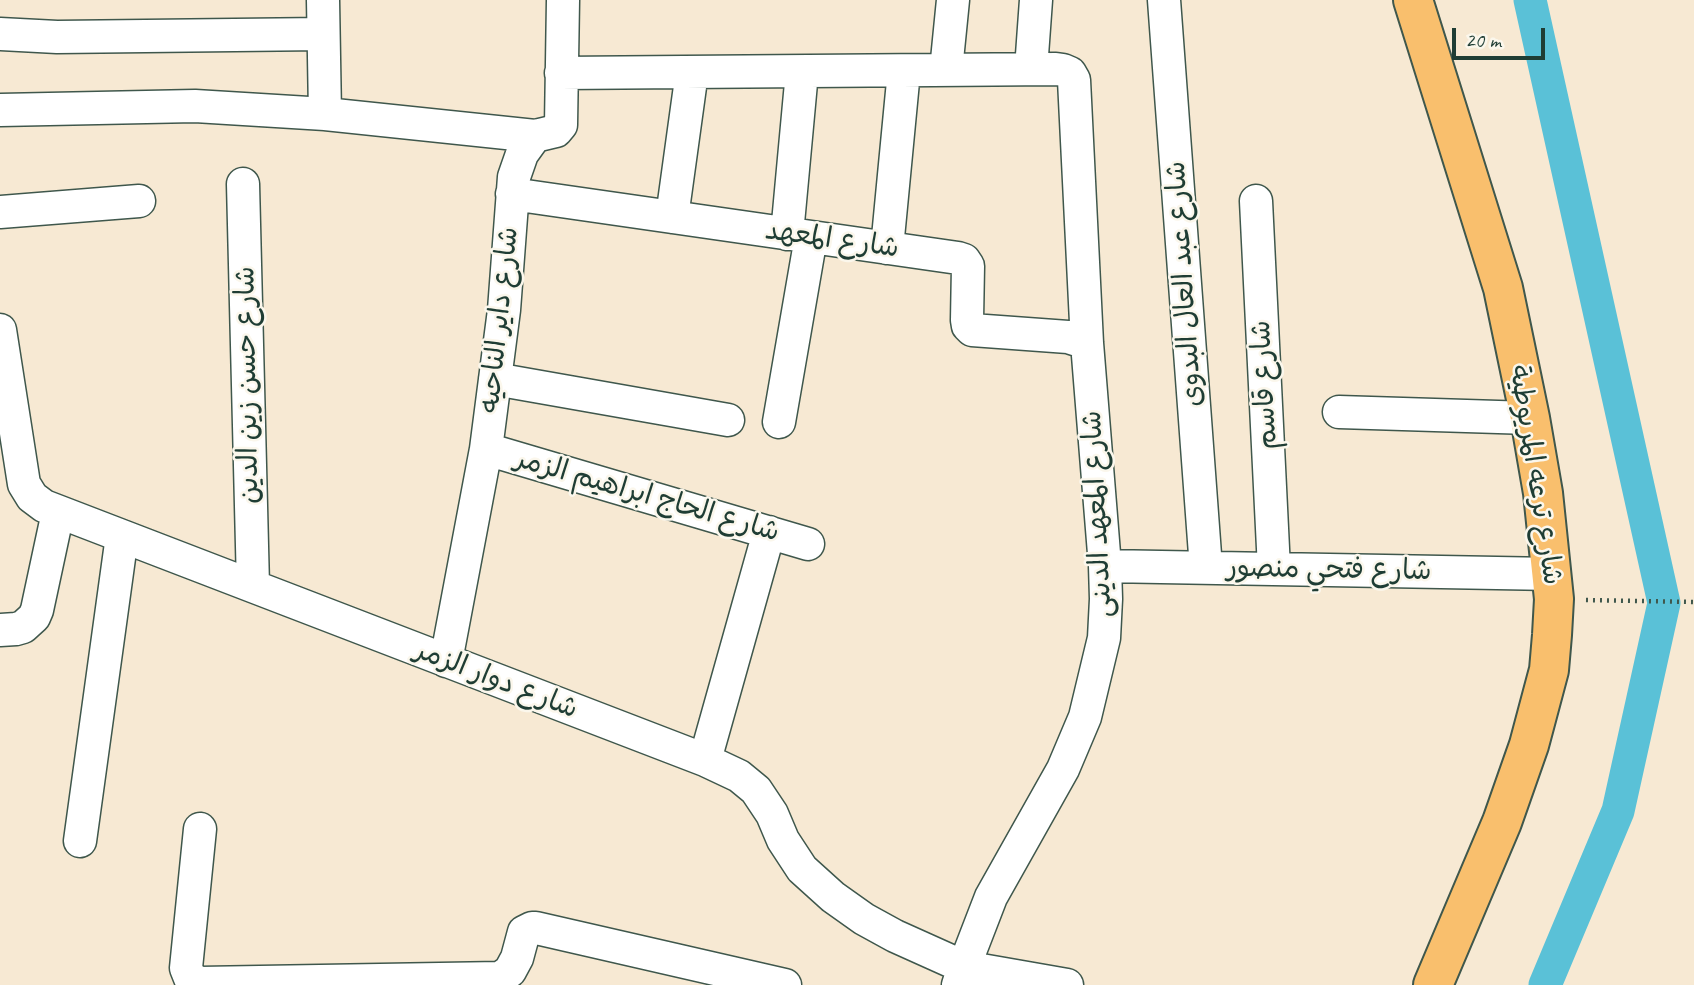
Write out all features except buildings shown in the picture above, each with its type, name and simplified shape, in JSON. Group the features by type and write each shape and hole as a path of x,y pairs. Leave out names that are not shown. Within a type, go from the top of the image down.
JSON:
{"main road":[{"name":"شارع ترعه المريوطية","path":"1413,0 1503,288 1543,492 1554,599 1549,670 1530,745 1479,879 1433,985"}],"street":[{"path":"323,0 324,114"},
{"name":"شارع داير الناحيه","path":"446,661 486,449 504,310 512,194 518,162 535,136 556,131 562,121 563,0"},
{"path":"946,71 953,0"},
{"path":"561,73 1031,69 1036,0"},
{"name":"شارع عبد العال البدوى","path":"1164,0 1206,568"},
{"path":"0,34 76,37 323,34"},
{"name":"شارع المعهد الدينى","path":"961,976 991,897 1063,769 1085,717 1104,638 1105,566 1087,343 1075,86 1070,74 1063,70 1031,69"},
{"path":"887,248 904,71"},
{"path":"672,217 692,72"},
{"path":"779,422 799,235 802,72"},
{"path":"0,110 195,106 324,114 535,136"},
{"name":"شارع حسن زين الدين","path":"243,184 253,586"},
{"name":"شارع المعهد","path":"512,194 958,258 968,266 967,320 972,330 1068,337 1087,343"},
{"path":"0,212 139,201"},
{"name":"شارع قاسم","path":"1256,201 1275,569"},
{"name":"شارع دوار الزمر","path":"0,330 24,484 32,497 44,506 705,760 739,776 756,790 772,814 783,841 803,869 833,897 864,919 961,976 1067,985"},
{"path":"495,379 728,420"},
{"path":"1339,412 1530,418"},
{"name":"شارع الحاج ابراهيم الزمر","path":"486,449 808,544"},
{"path":"0,630 16,629 34,617 58,512"},
{"path":"705,760 769,532"},
{"path":"80,841 122,536"},
{"name":"شارع فتحي منصور","path":"1105,566 1553,574"},
{"path":"200,829 186,968 190,978 201,984 500,978 510,971 517,958 522,936 528,930 536,928 785,985"}],"path":[{"path":"1587,600 1694,602"}],"waterway":[{"path":"1530,0 1664,603 1618,811 1545,985"}]}
